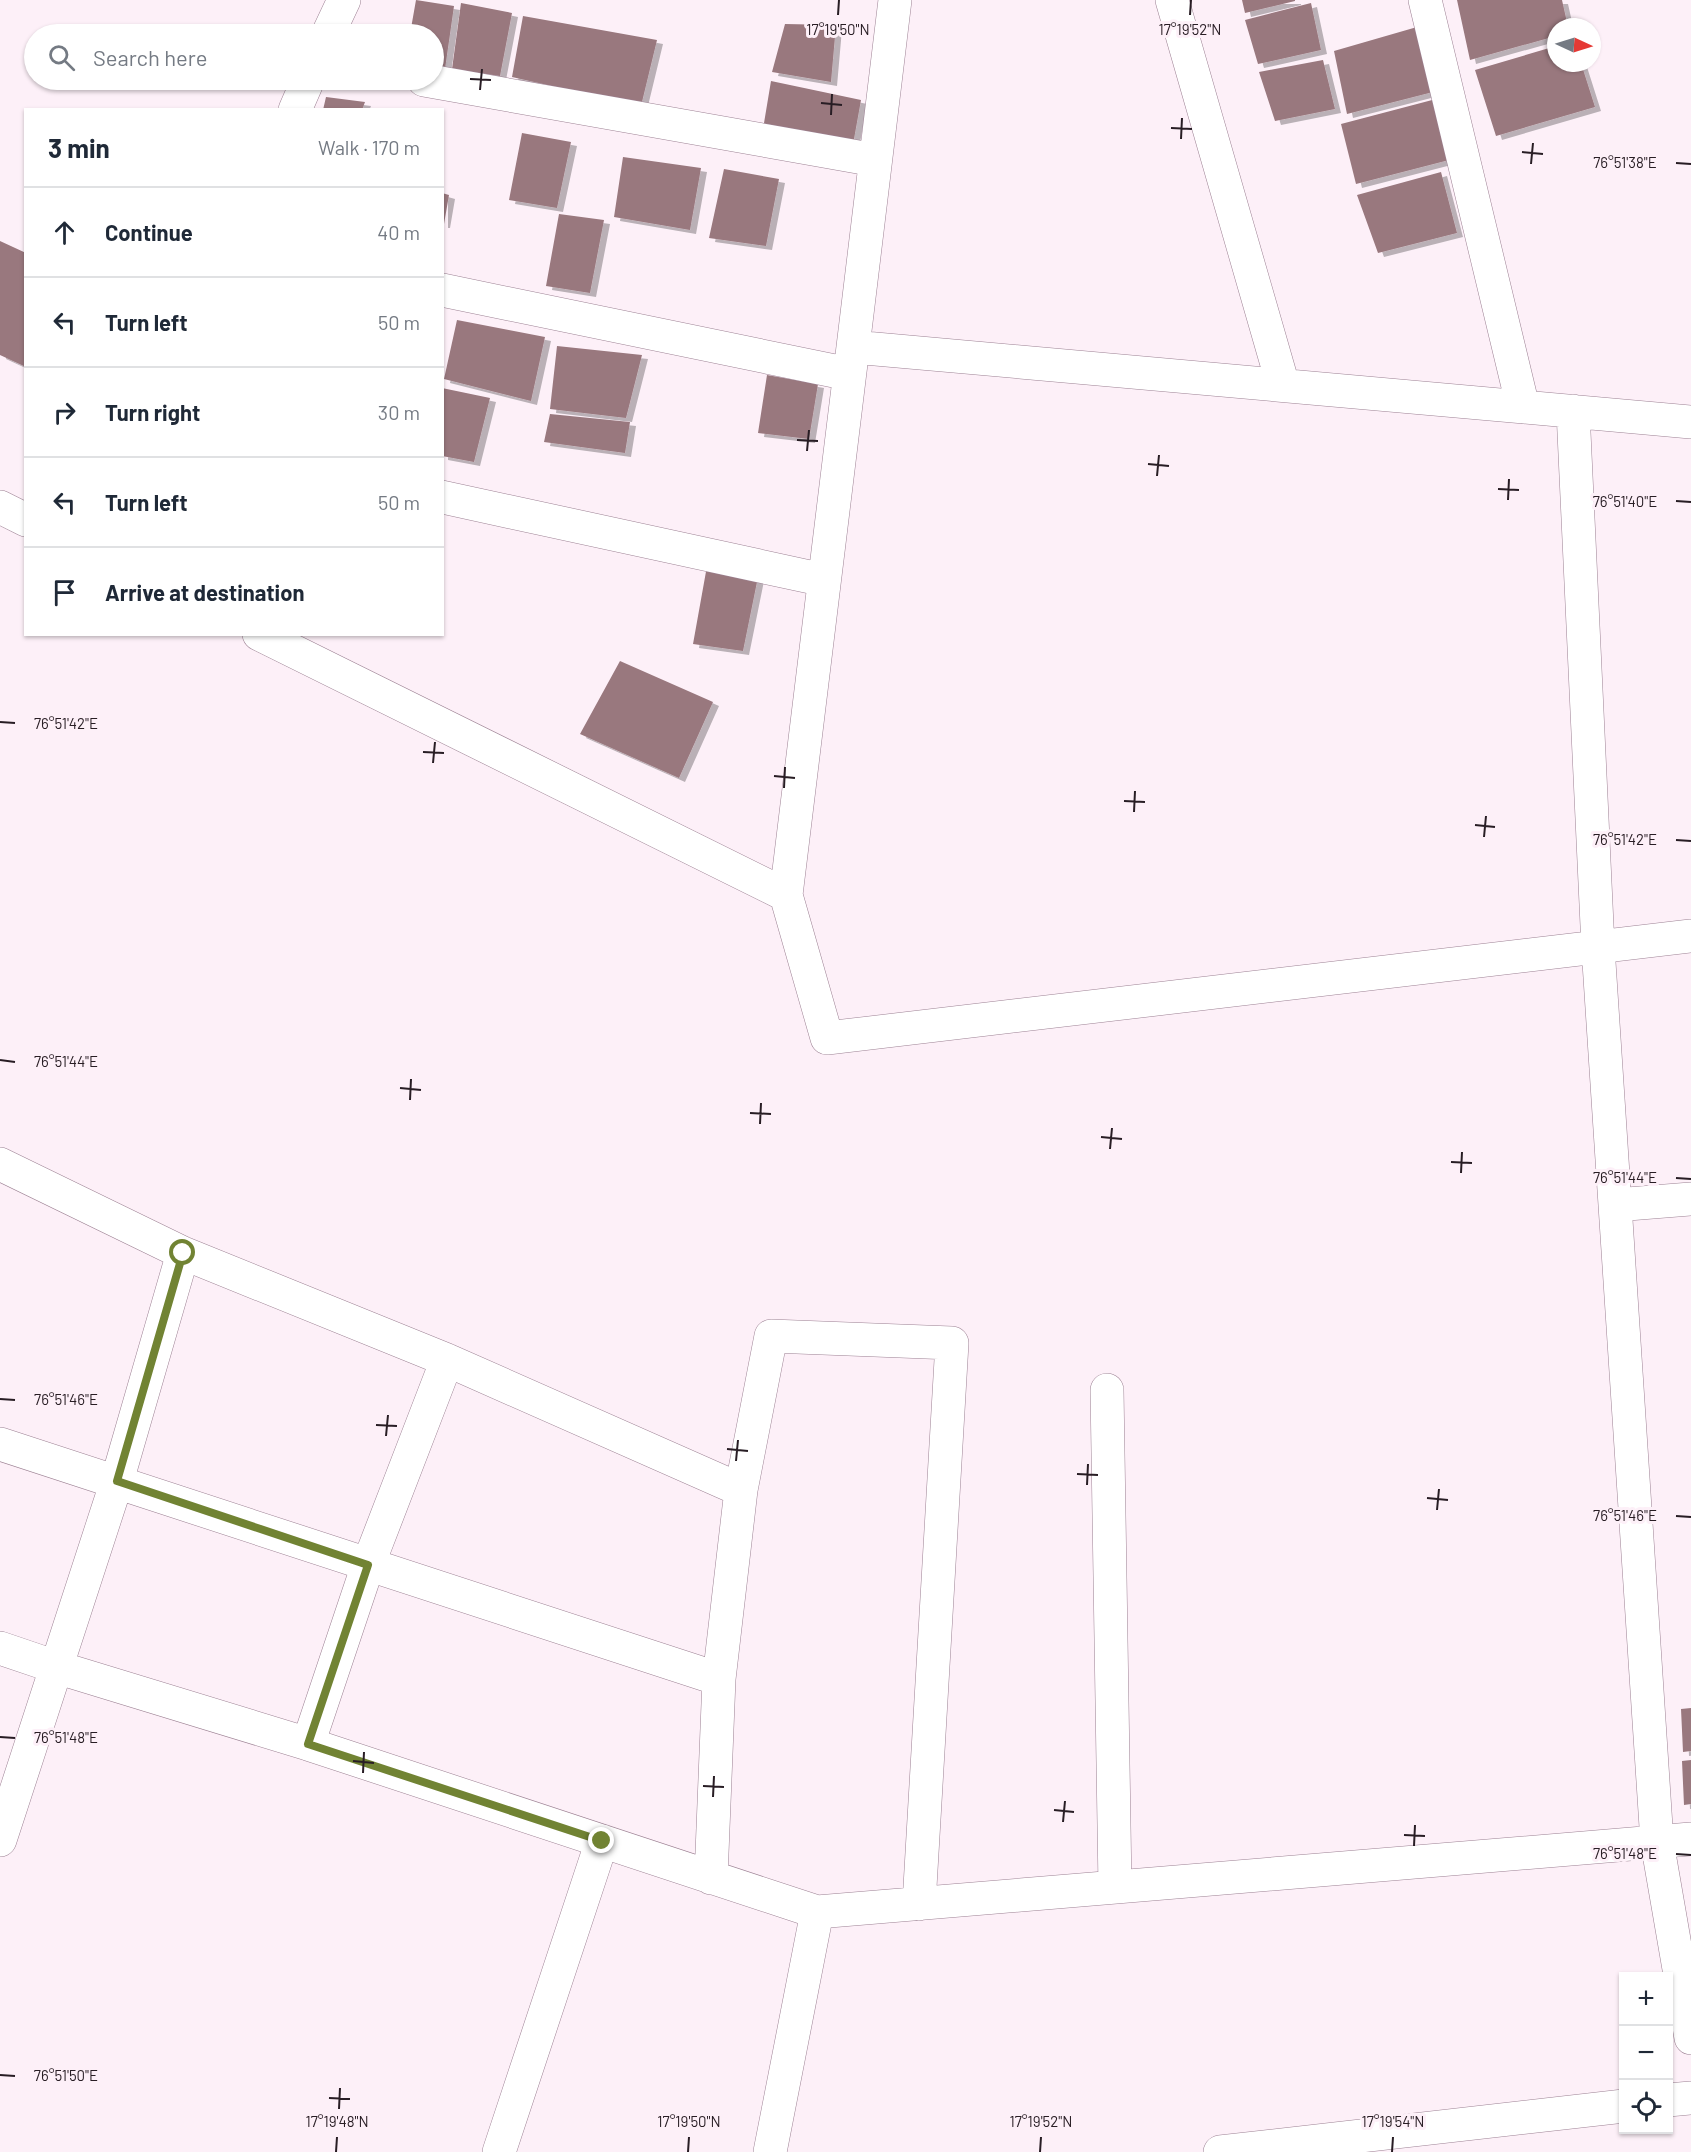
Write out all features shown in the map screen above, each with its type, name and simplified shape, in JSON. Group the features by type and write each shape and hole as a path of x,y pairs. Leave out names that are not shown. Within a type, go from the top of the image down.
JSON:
{"street":[{"path":"333,24 344,0"},
{"path":"895,0 786,895 827,1038 1691,936"},
{"path":"1172,0 1283,385"},
{"path":"1425,0 1523,407"},
{"path":"444,84 875,160"},
{"path":"296,108 304,90"},
{"path":"444,291 851,361 1283,385 1691,422"},
{"path":"1572,411 1598,947 1657,1842 1691,2038"},
{"path":"444,497 824,580"},
{"path":"0,507 24,519"},
{"path":"263,636 786,895"},
{"path":"0,1164 183,1253 447,1360 741,1490"},
{"path":"1615,1205 1691,1198"},
{"path":"0,1840 117,1481 183,1253"},
{"path":"711,1878 719,1679 741,1490 771,1336 952,1343 919,1904"},
{"path":"308,1744 368,1565 447,1360"},
{"path":"1107,1390 1115,1887"},
{"path":"0,1444 719,1679"},
{"path":"0,1648 308,1744 817,1912 1691,1839"},
{"path":"499,2152 602,1841"},
{"path":"770,2152 817,1912"},
{"path":"1673,2100 1691,2098"},
{"path":"1220,2152 1619,2106"}],"building":[{"path":"416,0 454,6 445,69 444,24 412,24"},
{"path":"1242,0 1295,0 1295,1 1245,13"},
{"path":"1457,0 1562,0 1566,18 1547,18 1547,39 1470,60"},
{"path":"461,3 512,13 500,76 452,69"},
{"path":"1311,3 1321,50 1258,64 1245,20"},
{"path":"523,16 657,40 641,106 512,77"},
{"path":"785,24 836,25 831,82 772,72"},
{"path":"1417,27 1433,92 1347,114 1334,51"},
{"path":"1547,49 1547,72 1584,72 1595,107 1496,136 1475,70"},
{"path":"1323,60 1335,109 1275,121 1259,72"},
{"path":"771,81 861,100 852,150 762,135"},
{"path":"326,97 365,102 363,108 323,108"},
{"path":"1436,99 1453,159 1356,184 1341,124"},
{"path":"522,133 571,142 557,208 509,200"},
{"path":"623,157 701,168 690,230 614,217"},
{"path":"724,169 779,179 766,246 709,238"},
{"path":"1441,172 1457,233 1378,253 1357,195"},
{"path":"444,194 449,195 444,224"},
{"path":"559,214 604,220 590,293 546,286"},
{"path":"0,241 24,252 24,366 0,355"},
{"path":"457,320 545,337 531,401 444,379"},
{"path":"557,346 642,355 626,418 550,409"},
{"path":"767,375 818,384 809,439 758,433"},
{"path":"444,388 490,398 474,462 444,456"},
{"path":"550,414 630,422 625,453 544,442"},
{"path":"707,566 758,577 743,651 693,644"},
{"path":"620,661 713,702 679,778 580,734"},
{"path":"1691,1708 1691,1751 1683,1752 1681,1709"},
{"path":"1691,1760 1691,1804 1684,1805 1682,1761"}],"route":[{"path":"183,1253 117,1481 368,1565 308,1744 602,1841"}]}
